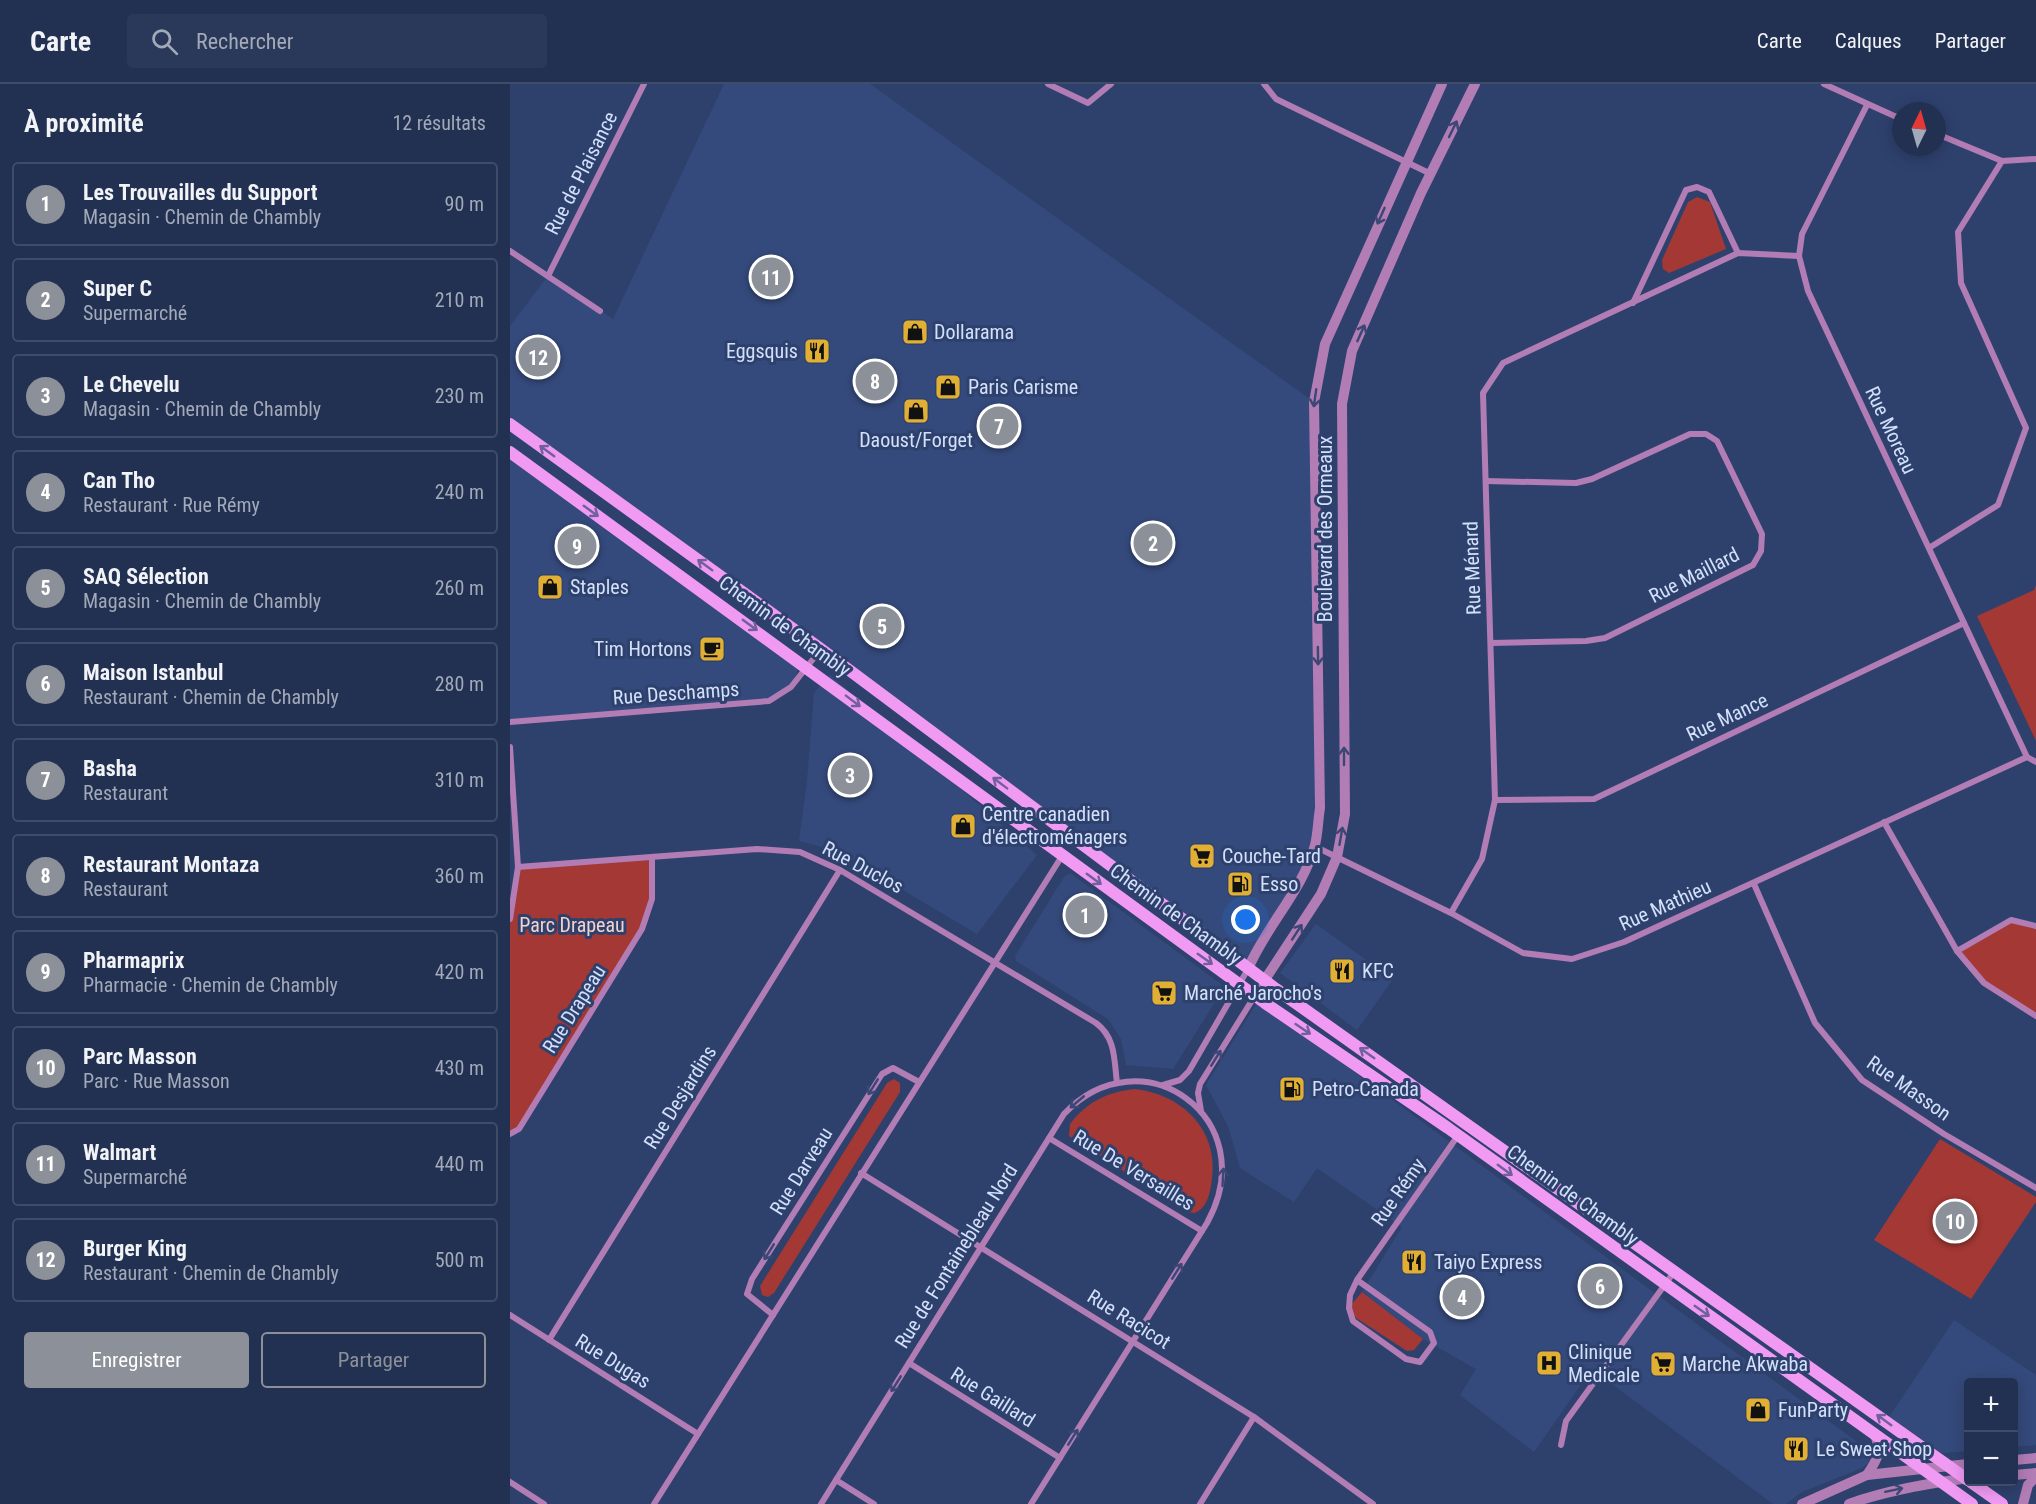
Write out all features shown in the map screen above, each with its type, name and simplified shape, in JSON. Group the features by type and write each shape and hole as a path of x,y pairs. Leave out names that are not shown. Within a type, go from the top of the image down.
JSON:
{"main road":[{"name":"Chemin de Chambly","path":"510,424 821,649 1264,981 1964,1477"},
{"name":"Chemin de Chambly","path":"510,452 1255,995 1458,1135 1665,1286 1972,1504"},
{"name":"Chemin de Chambly","path":"1976,1486 2002,1504"}],"street":[{"name":"Rue de Plaisance","path":"548,276 644,84"},
{"path":"1048,84 1088,103 1111,84"},
{"path":"1264,84 1276,99 1431,174"},
{"name":"Boulevard des Ormeaux","path":"1248,969 1258,946 1297,884 1314,846 1320,798 1314,402 1325,344 1442,84"},
{"name":"Boulevard des Ormeaux","path":"1264,981 1321,894 1337,857 1345,814 1342,404 1352,351 1431,174 1475,84"},
{"path":"1824,84 1892,115"},
{"name":"Rue Moreau","path":"1867,105 1802,234 1799,256 1808,291 2027,756"},
{"path":"1946,138 2002,161 2036,159"},
{"path":"1929,548 1998,505 2026,428 1961,283 1958,232 2002,161"},
{"path":"1633,303 1686,190 1697,187 1709,192 1738,254"},
{"path":"510,250 600,311"},
{"name":"Rue Ménard","path":"1451,913 1482,859 1495,800 1483,393 1503,363 1738,254 1799,256"},
{"name":"Rue Maillard","path":"1486,482 1576,483 1592,479 1690,434 1706,434 1717,441 1762,534 1761,551 1753,565 1605,638 1586,641 1491,643"},
{"name":"Rue Mance","path":"1495,800 1594,799 1964,623"},
{"name":"Rue Deschamps","path":"510,722 754,704 782,695 821,649"},
{"path":"510,747 518,867 510,919"},
{"path":"2027,756 2036,762"},
{"name":"Rue Mathieu","path":"1314,846 1451,913 1523,953 1572,959 1624,942 1754,884 2027,756"},
{"path":"1884,822 1957,951 1984,983 2036,1016"},
{"name":"Rue Duclos","path":"518,867 758,849 800,852 840,870 1101,1026 1112,1044 1117,1083"},
{"path":"654,1504 1062,856"},
{"name":"Rue Drapeau","path":"510,1134 519,1129 642,929 652,899 652,858"},
{"name":"Rue Desjardins","path":"549,1340 840,870"},
{"name":"Rue Masson","path":"1754,884 1815,1023 1862,1080 1944,1134 2036,1188"},
{"path":"1957,951 2011,920 2036,926"},
{"path":"1159,1085 1176,1082 1189,1071 1248,969"},
{"path":"1201,1112 1198,1093 1200,1084 1264,981"},
{"name":"Rue Darveau","path":"773,1315 756,1304 747,1294 752,1279 882,1074 893,1068 919,1082"},
{"name":"Rue de Fontainebleau Nord","path":"821,1504 1064,1114 1080,1099 1096,1090 1117,1083 1159,1085"},
{"path":"1031,1504 1202,1231 1220,1196 1224,1170 1217,1134 1201,1112 1186,1099 1159,1085"},
{"name":"Rue Rémy","path":"1357,1280 1430,1332 1434,1343 1420,1362 1406,1359 1353,1321 1349,1308 1350,1295 1357,1280 1466,1124"},
{"name":"Rue De Versailles","path":"1049,1138 1202,1231"},
{"name":"Rue Racicot","path":"861,1173 1254,1417 1373,1504"},
{"path":"1562,1445 1566,1421 1675,1271"},
{"name":"Rue Dugas","path":"510,1315 698,1434"},
{"name":"Rue Gaillard","path":"909,1363 1060,1458"},
{"path":"1200,1504 1254,1417"},
{"path":"1867,1475 1879,1456 1880,1444 1873,1432"},
{"path":"2018,1460 2036,1458"},
{"path":"1802,1504 1867,1475 1964,1464"},
{"path":"2018,1475 2036,1475"},
{"path":"2023,1504 2028,1485 2036,1475"},
{"path":"836,1480 874,1504"},
{"path":"1849,1504 1874,1495 1941,1482 1964,1480"},
{"path":"510,1482 544,1504"}],"shaded area":[{"path":"724,84 870,84 1314,402 1318,601 1314,846 1248,969 510,424 510,326 548,276 613,319"},
{"path":"510,452 801,662 791,687 769,701 510,722"},
{"path":"830,675 1037,855 977,934 837,851 799,841 807,781 814,693"},
{"path":"1070,873 1221,984 1222,991 1173,1069 1126,1065 1121,1039 1108,1019 1016,961 1015,956 1064,877"},
{"path":"1316,924 1393,979 1357,1030 1280,973"},
{"path":"1258,1001 1868,1450 1870,1458 1868,1463 1862,1468 1802,1492 1786,1504 1773,1504 1592,1369 1534,1452 1460,1395 1476,1369 1423,1339 1362,1292 1402,1227 1317,1168 1294,1202 1240,1168 1228,1126 1206,1085"},
{"path":"1954,1320 2036,1375 2036,1445 2018,1447 2018,1378 1964,1378 1964,1451 1942,1453 1889,1417"}],"green space":[{"path":"1697,197 1710,202 1726,249 1669,273 1663,269 1662,260 1688,202"},
{"path":"2036,585 2036,741 1977,616 2034,590"},
{"name":"Parc Drapeau","path":"652,858 652,899 642,929 519,1129 510,1134 510,919 518,867"},
{"path":"2011,920 2036,926 2036,1016 1984,983 1957,951"},
{"path":"894,1079 900,1083 900,1092 774,1293 768,1297 762,1295 760,1286 887,1083"},
{"path":"1134,1089 1152,1092 1169,1099 1183,1108 1205,1133 1211,1149 1213,1167 1208,1198 1199,1211 1187,1212 1069,1136 1070,1124 1091,1104 1106,1096"},
{"path":"1940,1139 2036,1197 2036,1202 1971,1299 1874,1240"},
{"path":"1362,1292 1423,1339 1414,1350 1407,1351 1353,1316 1351,1305"}],"place":[{"name":"Walmart","path":"771,277"},
{"name":"Dollarama","path":"915,332"},
{"name":"Eggsquis","path":"817,351"},
{"name":"Burger King","path":"538,357"},
{"name":"Restaurant Montaza","path":"875,381"},
{"name":"Paris Carisme","path":"948,387"},
{"name":"Daoust/Forget","path":"916,411"},
{"name":"Basha","path":"999,426"},
{"name":"Super C","path":"1153,543"},
{"name":"Pharmaprix","path":"577,546"},
{"name":"Staples","path":"550,587"},
{"name":"SAQ Sélection","path":"882,626"},
{"name":"Tim Hortons","path":"712,649"},
{"name":"Le Chevelu","path":"850,775"},
{"name":"Centre canadien d'électroménagers","path":"963,826"},
{"name":"Couche-Tard","path":"1202,856"},
{"name":"Esso","path":"1240,884"},
{"name":"Les Trouvailles du Support","path":"1085,915"},
{"name":"KFC","path":"1342,971"},
{"name":"Marché Jarocho's","path":"1164,993"},
{"name":"Petro-Canada","path":"1292,1089"},
{"name":"Parc Masson","path":"1955,1221"},
{"name":"Taiyo Express","path":"1414,1262"},
{"name":"Maison Istanbul","path":"1600,1286"},
{"name":"Can Tho","path":"1462,1297"},
{"name":"Clinique Medicale","path":"1549,1363"},
{"name":"Marche Akwaba","path":"1663,1364"},
{"name":"FunParty","path":"1758,1410"},
{"name":"Le Sweet Shop","path":"1796,1449"}]}
